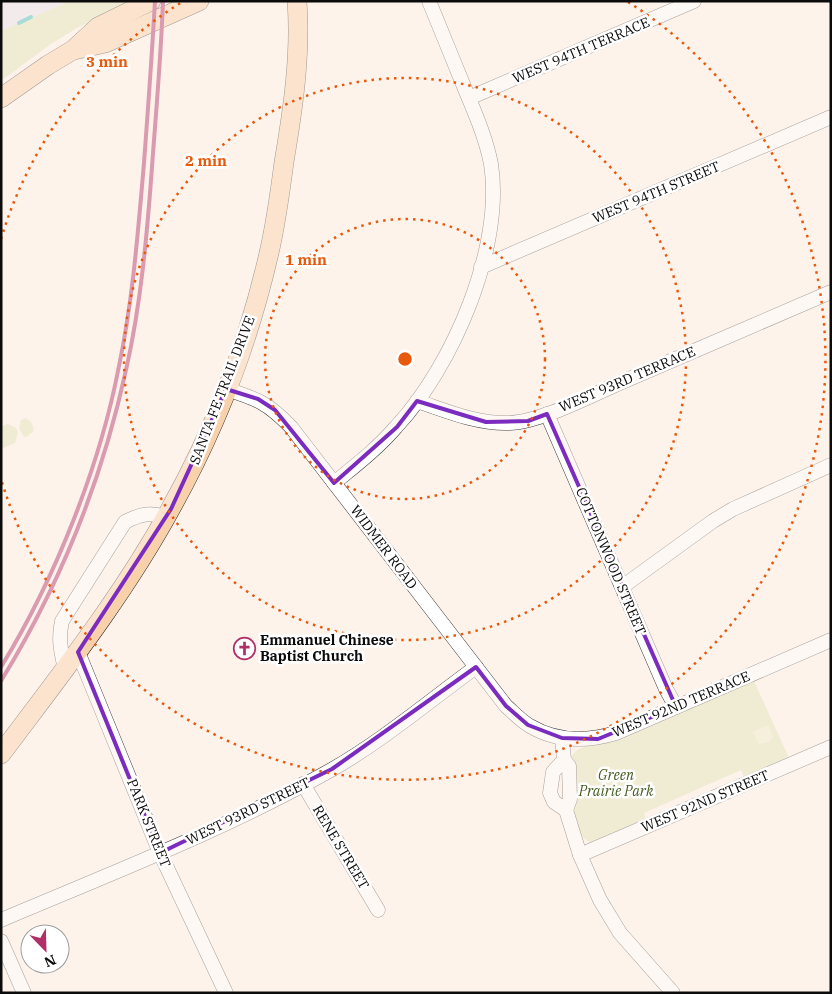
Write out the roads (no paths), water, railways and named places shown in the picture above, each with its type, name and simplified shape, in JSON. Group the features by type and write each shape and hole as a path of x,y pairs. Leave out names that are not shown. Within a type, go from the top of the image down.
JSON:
{"main road":[{"path":"1,98 73,50 98,27 151,1"},
{"path":"73,50 105,43 199,1"},
{"name":"SANTA FE TRAIL DRIVE","path":"1,754 110,607 166,517 188,476 226,389 258,296 278,209 296,83 299,22 297,1"}],"street":[{"path":"334,483 397,427 446,358 475,288 492,224 493,197 489,156 483,133 429,1"},
{"name":"WEST 94TH TERRACE","path":"469,98 694,1"},
{"name":"WEST 94TH STREET","path":"481,267 831,117"},
{"name":"WEST 93RD TERRACE","path":"417,401 467,418 486,422 509,423 528,421 831,292"},
{"name":"WIDMER ROAD","path":"226,389 258,399 275,410 299,436 506,706 528,725"},
{"name":"COTTONWOOD STREET","path":"547,414 666,690 676,707"},
{"path":"622,587 713,521 733,509 831,465"},
{"path":"65,669 60,651 59,634 62,621 125,522 138,515 154,513 166,517"},
{"name":"WEST 92ND TERRACE","path":"528,725 562,738 598,739 616,733 831,640"},
{"name":"PARK STREET","path":"78,652 160,853 226,993"},
{"name":"WEST 93RD STREET","path":"1,920 160,853 259,808 332,769 373,744 476,667"},
{"path":"562,738 564,760 569,766 570,799 566,810 580,855 600,900 620,933 673,993"},
{"name":"WEST 92ND STREET","path":"580,855 831,747"},
{"path":"564,760 553,772 550,793 554,802 566,810"},
{"name":"RENE STREET","path":"303,784 378,910"},
{"path":"1,940 24,993"}],"waterway":[{"path":"19,23 31,17"}],"railway":[{"path":"1,667 40,597 73,521 88,482 111,404 124,341 135,265 155,1"},
{"path":"1,681 42,607 77,531 105,452 126,370 140,295 146,244 163,1"}],"place":[{"name":"Emmanuel Chinese Baptist Church","path":"244,648"}],"park label":[{"name":"Green Prairie Park","path":"616,784"}]}
